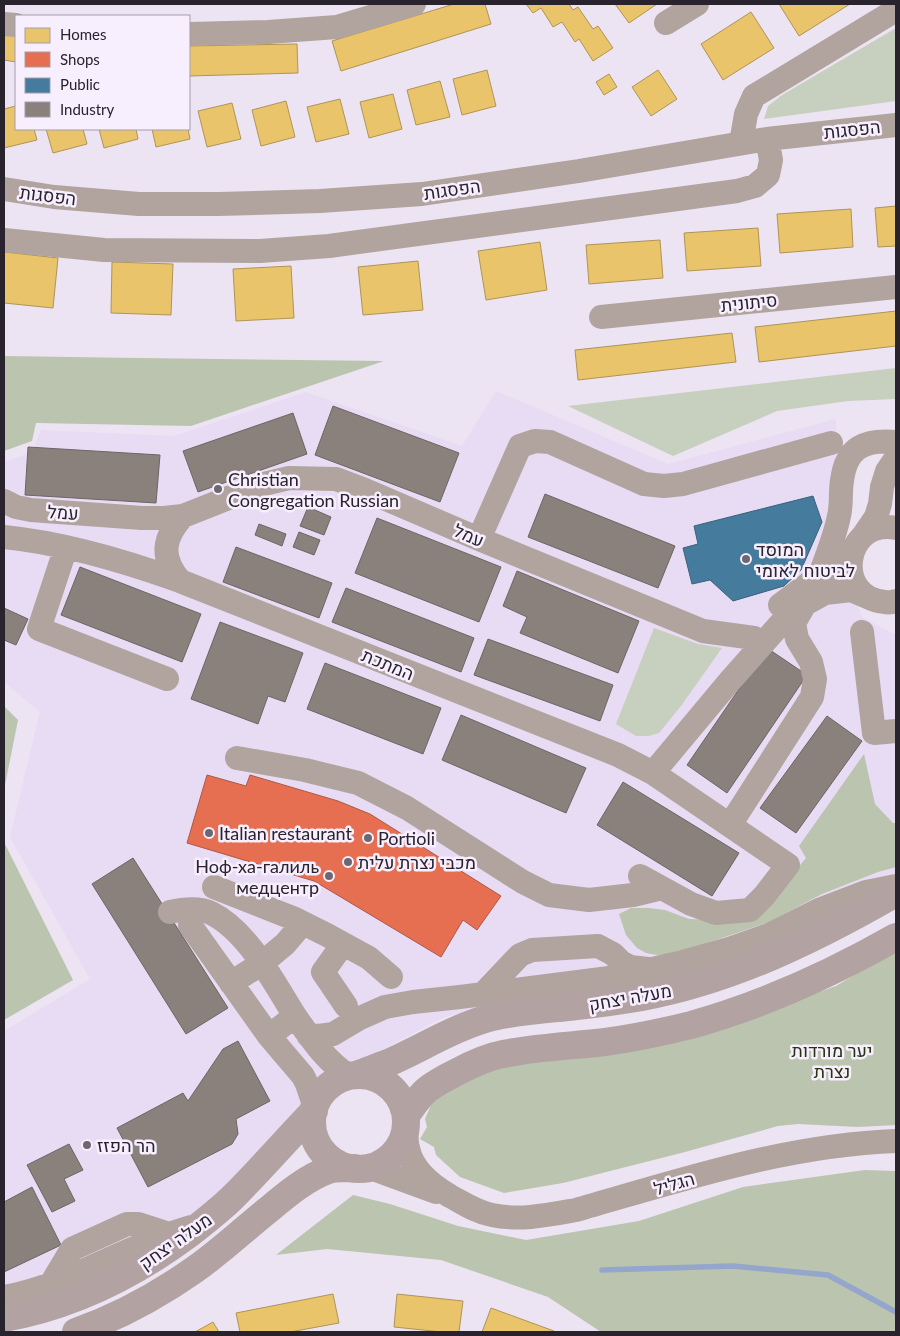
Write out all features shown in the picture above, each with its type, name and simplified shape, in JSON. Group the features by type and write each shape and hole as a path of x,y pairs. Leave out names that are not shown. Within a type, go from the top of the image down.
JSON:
{"main road":[{"name":"מעלה יצחק","path":"353,1076 388,1063 472,1023 493,1017 520,1012 602,1004 643,997 716,978 813,938 896,893"},
{"path":"406,1122 404,1106 398,1095 387,1084 373,1077 353,1076 336,1081 323,1092 314,1109 312,1123 319,1147 326,1155 340,1164 359,1168 377,1165 392,1155 401,1144 406,1122 417,1100 446,1077 485,1059 525,1050 607,1042 651,1034 728,1014 829,973 896,937"},
{"name":"מעלה יצחק","path":"4,1318 27,1314 88,1294 117,1280 175,1244 232,1198 314,1109"},
{"name":"מעלה יצחק","path":"76,1332 132,1308 193,1271 223,1249 283,1197 309,1179 329,1169 359,1168"}],"street":[{"path":"190,34 268,32 336,26 414,4"},
{"path":"666,23 697,4"},
{"path":"741,143 746,114 754,96 896,10"},
{"name":"הפסגות","path":"4,190 54,198 139,204 320,201 422,194 580,171 767,139 896,124"},
{"path":"4,240 104,250 186,251 260,251 339,244 737,191 755,186 768,175 771,160 767,139"},
{"name":"סיתונית","path":"601,317 896,287"},
{"path":"480,539 520,446 535,441 550,442 644,484 664,486 683,484 831,443"},
{"path":"820,574 840,514 842,480 846,461 855,450 867,444 877,441 896,442"},
{"path":"855,450 870,447 877,448 891,467 882,487 876,517 854,547 850,557 850,570 854,582 862,592 887,603"},
{"name":"עמל","path":"4,501 16,507 31,510 164,518 183,516 264,484 288,478 336,479 703,631 754,638"},
{"path":"180,581 171,570 167,553 167,538 183,516"},
{"path":"863,536 879,528 896,528"},
{"name":"המתכת","path":"4,537 48,543 96,554 180,581 618,755 653,773 788,865 764,896 750,910 716,913 691,904 662,888"},
{"path":"66,547 39,629 167,679"},
{"path":"729,682 763,621 789,597 820,574 840,566 850,557"},
{"path":"653,773 782,621 805,604 825,593 851,590 887,603"},
{"path":"730,825 812,698 815,679 811,662 797,639 794,623 805,604"},
{"path":"862,632 874,733 896,731"},
{"path":"237,758 305,770 358,783 407,808 523,882 549,895 589,900 633,895 662,888"},
{"path":"640,876 662,888"},
{"path":"269,1036 302,1026 319,1036 333,1034 360,1018 384,1007 617,977 650,970 737,946 769,934 819,910 866,892 896,886"},
{"path":"214,887 303,923 369,958 391,977"},
{"path":"170,912 180,909 193,909 210,912 241,935 302,1026 328,1060 353,1076"},
{"path":"231,982 261,964 285,944 303,923"},
{"path":"190,926 269,1036 302,1076 307,1084 314,1109"},
{"path":"343,944 323,972 346,1006"},
{"path":"483,994 520,955 532,950 598,946 613,954 630,967 650,970"},
{"name":"הגליל","path":"406,1122 408,1148 412,1162 422,1175 437,1188 469,1207 491,1215 512,1217 543,1216 576,1210 769,1157 818,1148 868,1142 896,1141"},
{"name":"הגליל","path":"359,1168 376,1170 454,1198"},
{"path":"4,1297 25,1293 64,1280 169,1234 202,1224"}],"shaded area":[{"path":"496,391 668,464 836,419 836,465 827,537 862,617 896,635 896,878 736,958 499,1001 442,1018 378,1052 326,1074 236,1183 155,1250 4,1312 4,1031 90,979 10,837 40,712 4,682 4,462 32,452 41,430 174,436 306,392 462,446"}],"green space":[{"path":"896,28 896,101 764,119 768,106 782,95"},
{"path":"4,356 384,361 191,426 36,423 32,441 4,451"},
{"path":"896,368 896,399 848,401 777,411 673,456 568,406"},
{"path":"654,628 698,644 722,648 681,706 659,733 648,736 636,736 616,724"},
{"path":"4,706 18,720 4,790"},
{"path":"864,754 875,804 893,823 896,823 896,867 822,894 769,922 675,954 663,956 646,953 637,948 626,935 619,914 631,908 665,910 689,919 720,920 759,914 806,858 799,846"},
{"path":"4,842 73,980 4,1020"},
{"name":"יער מורדות נצרת","path":"896,950 896,1125 858,1127 798,1124 778,1126 563,1183 504,1193 460,1177 436,1155 434,1147 420,1139 427,1127 425,1119 431,1105 453,1083 488,1069 773,1008 836,986"},
{"path":"865,1170 896,1171 896,1332 601,1332 548,1297 441,1260 327,1249 276,1255 353,1195 390,1204 458,1226 526,1240 639,1221 743,1187"}],"building: Homes":[{"path":"454,4 485,4 491,24 341,71 332,41"},
{"path":"526,4 569,4 573,10 578,7 593,29 598,26 613,48 593,61 579,39 575,42 562,22 553,27 541,8 533,13"},
{"path":"615,4 657,4 629,23"},
{"path":"779,4 850,4 799,36"},
{"path":"751,12 774,48 723,80 701,44"},
{"path":"4,35 15,36 15,62 4,60"},
{"path":"297,44 298,73 190,76 190,46"},
{"path":"487,70 496,106 462,115 453,79"},
{"path":"658,70 677,99 651,116 632,87"},
{"path":"609,74 617,87 604,95 596,82"},
{"path":"440,81 450,117 416,125 407,90"},
{"path":"393,94 402,129 369,138 360,102"},
{"path":"340,99 349,134 316,142 307,107"},
{"path":"286,101 295,137 261,146 252,110"},
{"path":"232,103 241,139 207,147 198,111"},
{"path":"15,106 15,130 34,130 37,140 4,148 4,109"},
{"path":"46,130 83,130 87,144 53,153"},
{"path":"99,130 136,130 138,139 104,148"},
{"path":"152,130 188,130 190,139 156,147"},
{"path":"896,206 896,246 878,247 875,208"},
{"path":"851,209 853,247 780,253 777,214"},
{"path":"758,228 761,266 687,271 684,233"},
{"path":"660,240 663,278 589,284 586,245"},
{"path":"540,242 547,290 486,300 478,251"},
{"path":"4,252 58,258 53,308 4,303"},
{"path":"418,261 423,310 363,315 358,267"},
{"path":"112,262 173,264 171,315 111,313"},
{"path":"291,266 294,318 236,321 233,269"},
{"path":"896,311 896,346 759,362 755,327"},
{"path":"732,333 736,362 578,380 575,350"},
{"path":"333,1294 339,1323 290,1332 240,1332 236,1313"},
{"path":"397,1294 463,1301 459,1332 394,1327"},
{"path":"491,1308 554,1331 554,1332 482,1332"},
{"path":"213,1322 219,1332 195,1332"}],"building: Shops":[{"name":"מכבי נצרת עלית","path":"207,775 246,786 250,775 338,801 370,814 501,896 477,930 463,920 441,957 314,881 187,843"}],"building: Public":[{"name":"המוסד לביטוח לאומי","path":"813,496 822,522 801,570 784,586 733,601 710,580 692,584 683,548 698,544 694,526"}],"building: Industry":[{"path":"333,406 459,453 440,502 315,455"},
{"path":"293,413 307,454 198,492 183,451"},
{"path":"28,447 160,455 156,503 25,495"},
{"path":"545,494 675,546 658,588 528,537"},
{"path":"308,507 331,517 324,535 300,526"},
{"path":"377,518 501,567 479,622 355,573"},
{"path":"259,524 286,534 282,546 255,535"},
{"path":"299,532 320,540 314,555 293,547"},
{"path":"236,547 332,583 319,618 223,582"},
{"path":"80,567 201,614 182,662 61,615"},
{"path":"517,571 639,621 618,673 520,633 527,617 503,606"},
{"path":"346,588 474,638 461,672 332,622"},
{"path":"4,608 28,619 16,645 4,640"},
{"path":"220,622 303,653 285,702 268,696 258,724 191,699"},
{"path":"488,639 613,685 600,721 474,675"},
{"path":"767,648 807,675 727,793 687,765"},
{"path":"325,663 441,708 423,754 307,709"},
{"path":"461,715 586,768 566,813 442,760"},
{"path":"827,716 862,741 796,833 760,808"},
{"path":"623,782 739,853 712,896 597,825"},
{"path":"133,858 228,1008 186,1034 92,884"},
{"path":"238,1041 270,1101 236,1119 238,1134 232,1144 148,1187 117,1128 183,1093 188,1101 223,1049"},
{"path":"69,1144 83,1170 64,1179 75,1201 52,1212 27,1165"},
{"path":"32,1187 61,1245 4,1272 4,1202"}],"waterway":[{"path":"602,1270 733,1266 828,1275 896,1312"}],"place":[{"name":"Christian Congregation Russian","path":"218,489"},
{"name":"המוסד לביטוח לאומי","path":"746,559"},
{"name":"Italian restaurant","path":"209,833"},
{"name":"Portioli","path":"368,838"},
{"name":"מכבי נצרת עלית","path":"348,862"},
{"name":"Ноф-ха-галиль медцентр","path":"329,876"},
{"name":"הר הפזז","path":"87,1145"}]}
